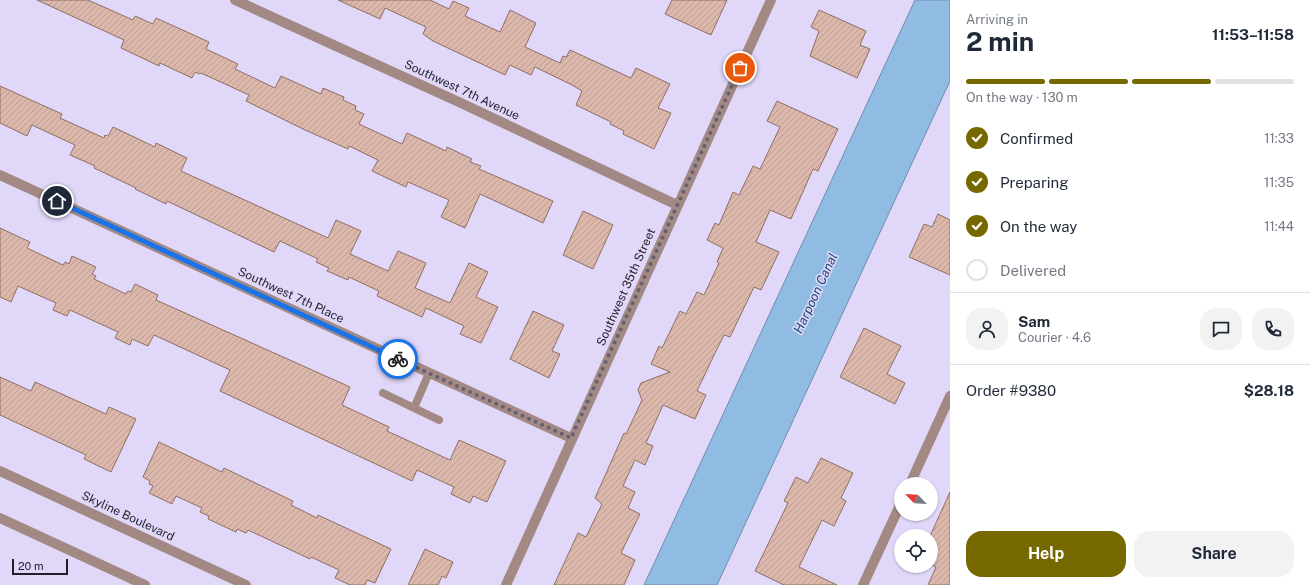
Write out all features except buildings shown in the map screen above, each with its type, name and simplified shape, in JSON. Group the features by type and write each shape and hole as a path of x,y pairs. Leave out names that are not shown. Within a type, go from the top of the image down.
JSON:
{"street":[{"name":"Southwest 7th Avenue","path":"235,0 461,103 677,205"},
{"name":"Southwest 35th Street","path":"506,585 571,438 771,0"},
{"name":"Southwest 7th Place","path":"0,174 571,438"},
{"path":"913,477 950,396"},
{"name":"Skyline Boulevard","path":"0,471 246,585"},
{"path":"0,518 146,585"},
{"path":"863,585 894,518"}],"lane":[{"path":"414,408 429,373"},
{"path":"383,393 440,420"}],"water":[{"name":"Harpoon Canal","path":"915,0 950,0 950,81 717,585 644,585"}],"way so far":[{"path":"398,359 571,438 740,68"}],"route":[{"path":"57,201 398,359"}]}
